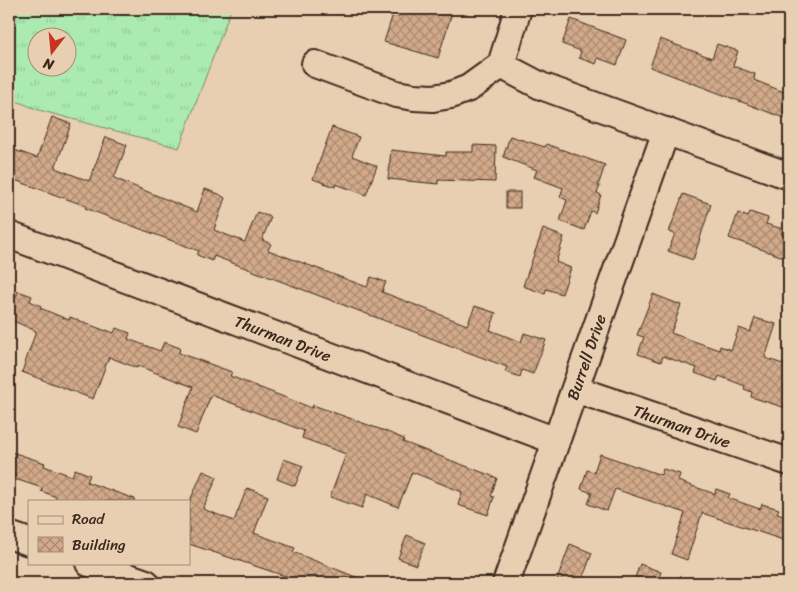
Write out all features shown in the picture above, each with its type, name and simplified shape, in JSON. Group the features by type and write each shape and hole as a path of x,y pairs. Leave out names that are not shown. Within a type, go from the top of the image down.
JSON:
{"street":[{"path":"315,64 396,94 433,98 450,95 469,88 501,65 518,9"},
{"path":"501,65 541,86 789,176"},
{"name":"Burrell Drive","path":"506,583 666,131"},
{"name":"Thurman Drive","path":"9,235 556,441"},
{"name":"Thurman Drive","path":"575,389 789,462"},
{"path":"9,535 28,542"},
{"path":"92,564 146,583"}],"green space":[{"path":"9,9 231,9 179,148 39,110 9,98"}],"building":[{"path":"400,9 453,9 438,58 384,42 393,14 399,16"},
{"path":"571,19 626,40 617,65 598,58 596,64 579,58 581,51 562,44"},
{"path":"660,39 712,58 717,44 738,51 733,66 755,74 754,80 789,94 789,120 650,67"},
{"path":"52,117 71,124 55,168 89,181 106,137 127,145 114,178 197,212 205,189 219,194 225,198 214,230 245,242 257,212 271,217 262,240 271,244 268,250 367,287 371,277 386,282 382,292 467,325 475,306 496,313 490,330 521,342 524,333 546,340 533,374 522,370 520,377 505,372 507,367 214,256 212,261 197,255 199,251 9,178 9,148 37,158"},
{"path":"332,127 359,137 352,156 377,166 366,195 336,184 335,187 313,179"},
{"path":"510,136 545,147 546,144 605,165 597,193 601,195 595,213 591,211 584,230 560,221 567,200 560,197 563,188 534,177 537,170 503,157"},
{"path":"473,145 496,146 495,182 438,180 438,184 388,179 391,150 446,156 446,152 473,152"},
{"path":"506,192 520,192 520,208 506,208"},
{"path":"683,194 711,204 693,260 668,251 675,234 669,232"},
{"path":"750,212 768,218 766,224 783,229 781,234 789,237 789,259 729,238 738,213 748,217"},
{"path":"543,229 564,237 556,262 571,268 562,294 546,289 545,294 523,286"},
{"path":"18,291 32,296 30,301 41,306 40,308 69,320 70,317 114,333 116,328 130,333 128,339 160,351 164,342 180,348 179,353 232,372 230,376 312,408 313,405 385,431 404,439 403,442 497,478 491,496 494,497 488,515 458,505 462,492 412,472 398,507 367,494 362,508 330,497 346,454 302,438 304,431 211,395 196,434 178,427 193,387 109,357 93,399 22,372 36,331 9,319 9,294 16,297"},
{"path":"653,294 681,305 671,333 719,350 720,346 731,350 739,328 750,332 755,318 776,324 765,358 789,366 789,409 751,397 752,392 744,389 745,386 719,376 717,381 695,373 697,368 663,356 661,362 638,354 644,337 637,335"},
{"path":"9,451 45,463 44,466 72,476 75,469 90,475 87,482 135,499 55,500 56,497 41,491 42,488 9,477"},
{"path":"600,454 661,475 663,469 680,474 678,481 715,494 716,489 730,494 728,498 760,509 762,504 779,509 777,513 789,517 789,542 702,513 687,560 671,554 685,513 615,489 607,511 588,504 592,493 581,489 587,470 594,472"},
{"path":"284,459 303,466 295,486 277,479"},
{"path":"203,471 217,477 203,509 234,521 247,488 268,496 254,533 295,548 293,552 371,583 306,583 190,544 190,501"},
{"path":"407,535 425,543 416,565 398,558"},
{"path":"570,544 592,553 581,583 556,583"},
{"path":"640,564 661,572 657,583 633,583"}]}
